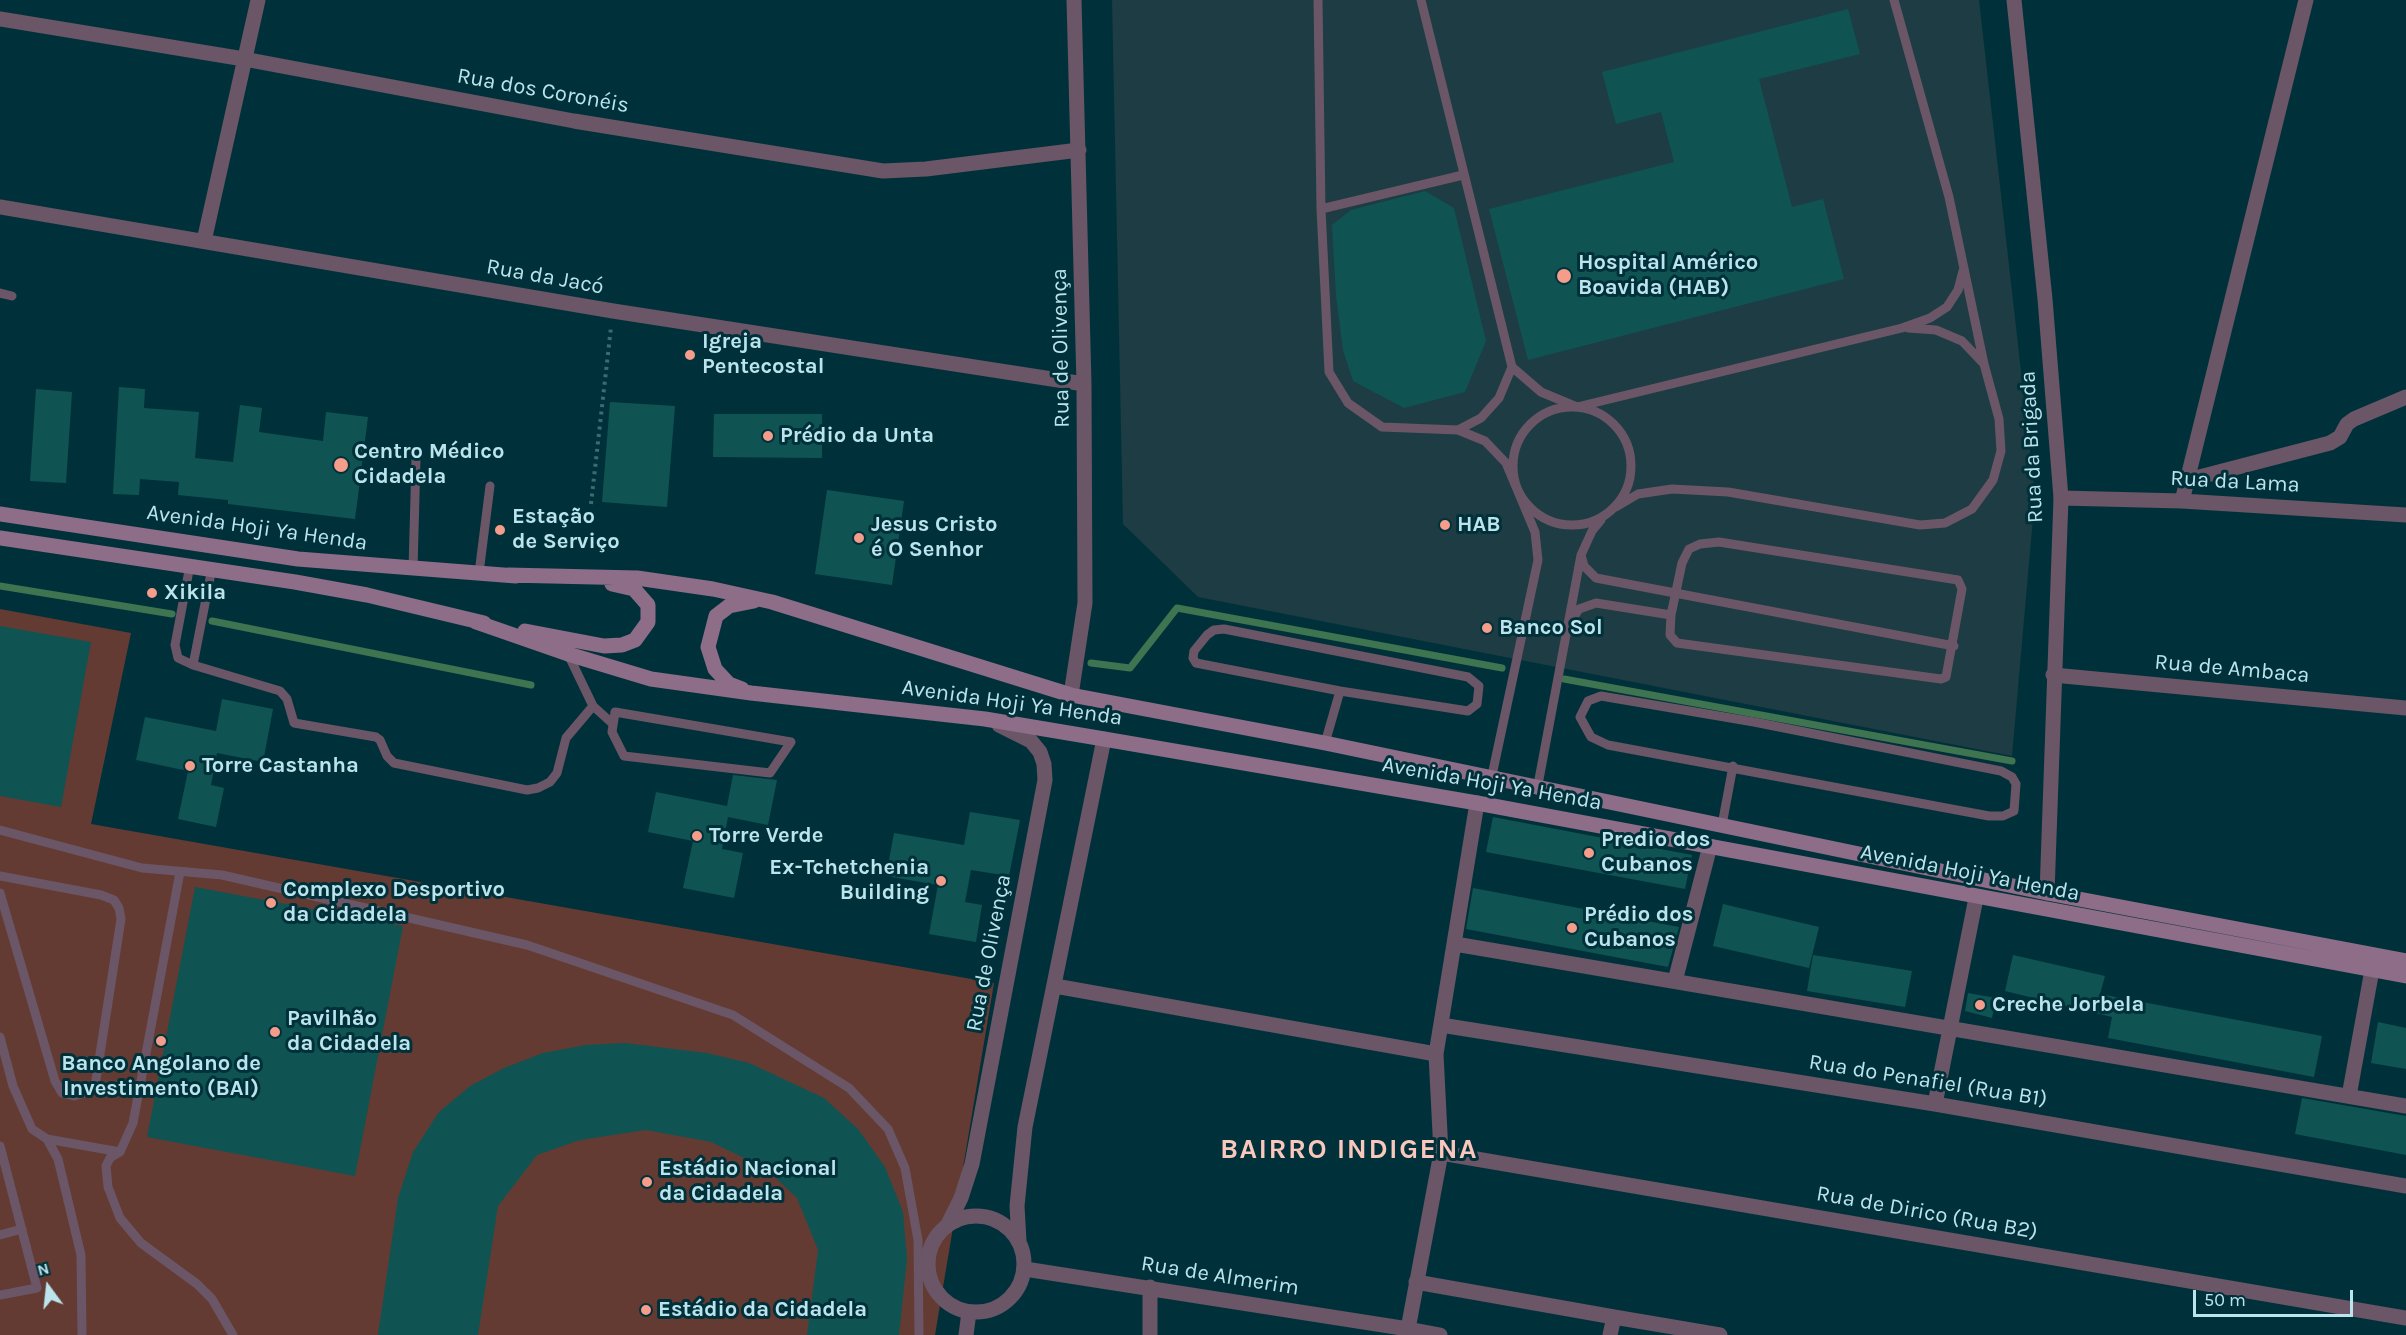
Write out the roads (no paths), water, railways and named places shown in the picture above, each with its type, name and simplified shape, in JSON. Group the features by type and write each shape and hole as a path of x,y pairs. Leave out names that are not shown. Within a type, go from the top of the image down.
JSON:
{"main road":[{"name":"Avenida Hoji Ya Henda","path":"0,514 297,559 508,575"},
{"name":"Avenida Hoji Ya Henda","path":"0,538 212,568 367,595 476,622 568,654 651,679 751,693 986,719 1477,803 1976,898 2406,976"},
{"path":"476,622 603,646 622,645 635,639 648,622 648,606 634,589 620,585 508,575"},
{"path":"508,575 637,578 683,583 772,602"},
{"path":"751,693 729,684 715,669 708,647 711,628 716,616 729,606 743,601 772,602"},
{"name":"Avenida Hoji Ya Henda","path":"772,602 1071,694 1325,743 1537,790 1722,825 2047,894 2406,961"}],"street":[{"path":"204,241 244,58 261,0"},
{"name":"Rua de Olivença","path":"1071,694 1085,603 1084,384 1074,0"},
{"name":"Rua da Brigada","path":"2014,0 2045,299 2061,498 2047,894"},
{"path":"2182,501 2306,0"},
{"name":"Rua dos Coronéis","path":"0,19 244,58 574,121 883,171 926,169 1079,150"},
{"name":"Rua da Jacó","path":"0,207 613,311 1084,384"},
{"path":"2188,480 2330,443 2340,437 2347,424 2354,419 2406,397"},
{"name":"Rua da Lama","path":"2061,498 2182,501 2406,515"},
{"name":"Rua de Ambaca","path":"2053,675 2406,708"},
{"name":"Rua de Olivença","path":"948,1224 961,1198 972,1164 1045,780 1042,758 1031,741 986,719"},
{"path":"1019,1241 1000,1221 990,1217 971,1215 948,1224 931,1246 927,1261 931,1282 947,1303 969,1312 984,1312 1000,1306 1013,1295 1021,1283 1025,1269 1019,1241 1017,1206 1019,1167 1104,739"},
{"path":"1408,1329 1441,1153 1436,1054 1477,803"},
{"path":"1675,981 1710,846"},
{"path":"1935,1104 1976,898"},
{"path":"1455,944 2406,1106"},
{"path":"2349,1096 2372,970"},
{"path":"1055,986 1436,1054"},
{"name":"Rua do Penafiel (Rua B1)","path":"1441,1025 1935,1104 2406,1186"},
{"name":"Rua de Dirico (Rua B2)","path":"1441,1153 2406,1318"},
{"name":"Rua de Almerim","path":"1025,1269 1150,1287 1440,1335"},
{"path":"1416,1282 1720,1335"},
{"path":"1150,1287 1150,1335"},
{"path":"966,1335 969,1312"},
{"path":"1610,1335 1614,1317"}],"lane":[{"path":"1318,0 1320,209 1329,372 1348,403 1382,427 1458,430 1485,441 1506,463 1535,532 1538,560 1491,780"},
{"path":"1421,0 1512,367 1541,392 1607,418 1623,435 1631,454 1631,474 1627,490 1616,507"},
{"path":"1537,790 1581,555 1592,531 1616,507 1638,494 1672,489 1728,492 1920,525 1946,523 1972,509 1993,480 2001,451 1999,419 1984,364 1949,197 1894,0"},
{"path":"1320,209 1463,175"},
{"path":"1604,517 1585,525 1570,526 1549,522 1534,512 1520,495 1513,469 1516,448 1522,434 1538,418 1557,409 1577,407 1902,328 1930,318 1947,307 1958,290 1964,269"},
{"path":"0,293 12,296"},
{"path":"1902,328 1936,330 1962,341 1984,364"},
{"path":"1458,430 1481,418 1499,398 1512,367"},
{"path":"413,569 417,459"},
{"path":"479,573 490,486"},
{"path":"1719,542 1958,580 1962,589 1948,673 1941,680 1677,643 1670,635 1671,615 1682,563 1689,549 1700,544 1719,542"},
{"path":"1581,555 1584,566 1596,578 1676,591 1954,646"},
{"path":"189,565 175,645 178,658 192,665 280,691 287,699 294,723 376,737 394,763 527,790 550,782 557,773 566,738 593,706"},
{"path":"192,665 212,568"},
{"path":"1565,631 1580,609 1596,603 1671,615"},
{"path":"1224,629 1468,677 1479,686 1477,704 1468,711 1340,691 1196,663 1192,658 1194,651 1207,635 1214,630 1224,629"},
{"path":"568,654 593,706 613,724"},
{"path":"1325,743 1340,691"},
{"path":"1611,696 2001,771 2012,777 2016,784 2014,811 2002,816 1989,816 1733,766 1608,745 1591,737 1580,717 1588,701 1611,696"},
{"path":"615,712 791,742 770,773 624,756 612,732 613,724 615,712"},
{"path":"1722,825 1733,766"},
{"path":"0,830 142,868 222,875 527,945 733,1015 849,1088 888,1129 905,1168 918,1240 919,1335"},
{"path":"180,872 133,1123 120,1152 110,1158 106,1166 108,1187 120,1218 141,1243 197,1284 212,1299 233,1335"},
{"path":"0,876 101,895 114,900 119,908 121,919 95,1086 85,1093 74,1096 62,1093 55,1081 0,893"},
{"path":"0,1037 21,1108 32,1129 47,1139 120,1152"},
{"path":"47,1139 58,1159 81,1255 82,1335"},
{"path":"0,1146 37,1288 0,1295"},
{"path":"0,1235 22,1229"}],"waterway":[{"path":"0,586 172,614"},
{"path":"1091,663 1130,668 1177,608 1502,668"},
{"path":"212,621 531,685"},
{"path":"1564,679 2012,761"}],"place":[{"name":"Hospital Américo Boavida (HAB)","path":"1564,276"},
{"name":"Igreja Pentecostal","path":"690,355"},
{"name":"Prédio da Unta","path":"768,436"},
{"name":"Centro Médico Cidadela","path":"341,465"},
{"name":"HAB","path":"1445,525"},
{"name":"Estação de Serviço","path":"500,530"},
{"name":"Jesus Cristo é O Senhor","path":"859,538"},
{"name":"Xikila","path":"152,593"},
{"name":"Banco Sol","path":"1487,628"},
{"name":"Torre Castanha","path":"190,766"},
{"name":"Torre Verde","path":"697,836"},
{"name":"Predio dos Cubanos","path":"1589,853"},
{"name":"Ex-Tchetchenia Building","path":"941,881"},
{"name":"Complexo Desportivo da Cidadela","path":"271,903"},
{"name":"Prédio dos Cubanos","path":"1572,928"},
{"name":"Creche Jorbela","path":"1980,1005"},
{"name":"Pavilhão da Cidadela","path":"275,1032"},
{"name":"Banco Angolano de Investimento (BAI)","path":"161,1041"},
{"name":"Estádio Nacional da Cidadela","path":"647,1182"},
{"name":"Estádio da Cidadela","path":"646,1310"}],"district":[{"name":"BAIRRO INDIGENA","path":"1349,1150"}]}
